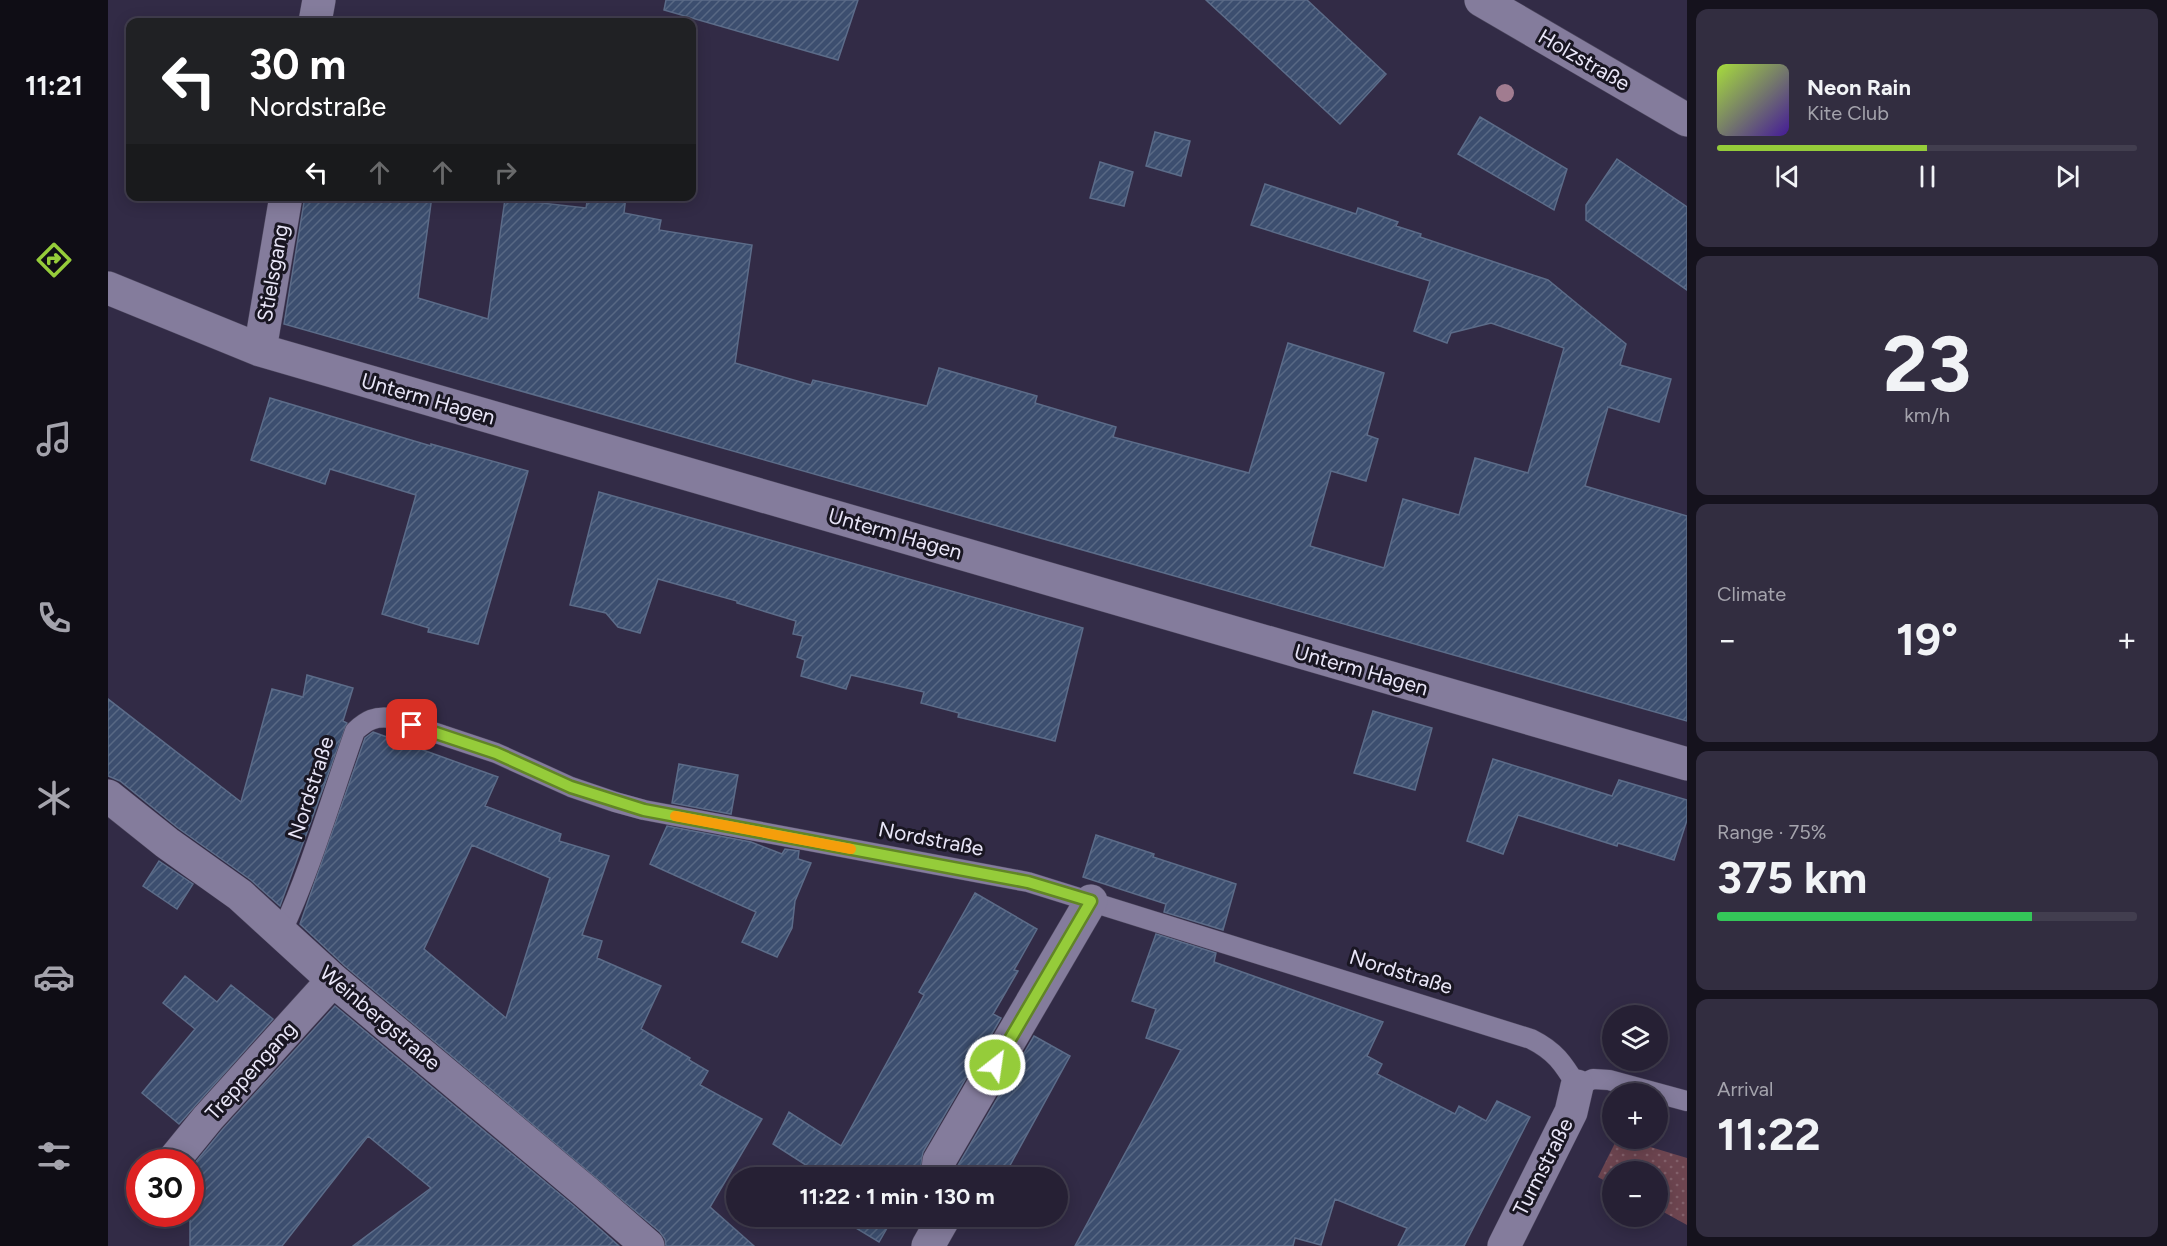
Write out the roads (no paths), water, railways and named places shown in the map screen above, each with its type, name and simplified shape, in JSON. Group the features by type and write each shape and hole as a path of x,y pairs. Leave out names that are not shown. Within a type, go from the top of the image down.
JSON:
{"street":[{"path":"316,18 319,0"},
{"name":"Holzstraße","path":"1481,0 1687,120"},
{"name":"Stielsgang","path":"260,350 285,201"},
{"name":"Unterm Hagen","path":"108,288 260,350 1687,764"},
{"name":"Weinbergstraße","path":"108,796 167,843 240,895 333,980 648,1246"},
{"path":"939,1167 939,1161 1091,901"},
{"name":"Treppengang","path":"183,1149 333,980"},
{"name":"Turmstraße","path":"1504,1246 1571,1112 1577,1086"},
{"path":"928,1246 939,1227"}],"lane":[{"name":"Nordstraße","path":"282,931 311,862 355,731 367,720 379,716 496,753 571,787 644,810 1028,882 1091,901 1531,1039 1548,1048 1562,1061 1577,1086"},
{"path":"1577,1086 1593,1079 1609,1080 1687,1101"}]}
